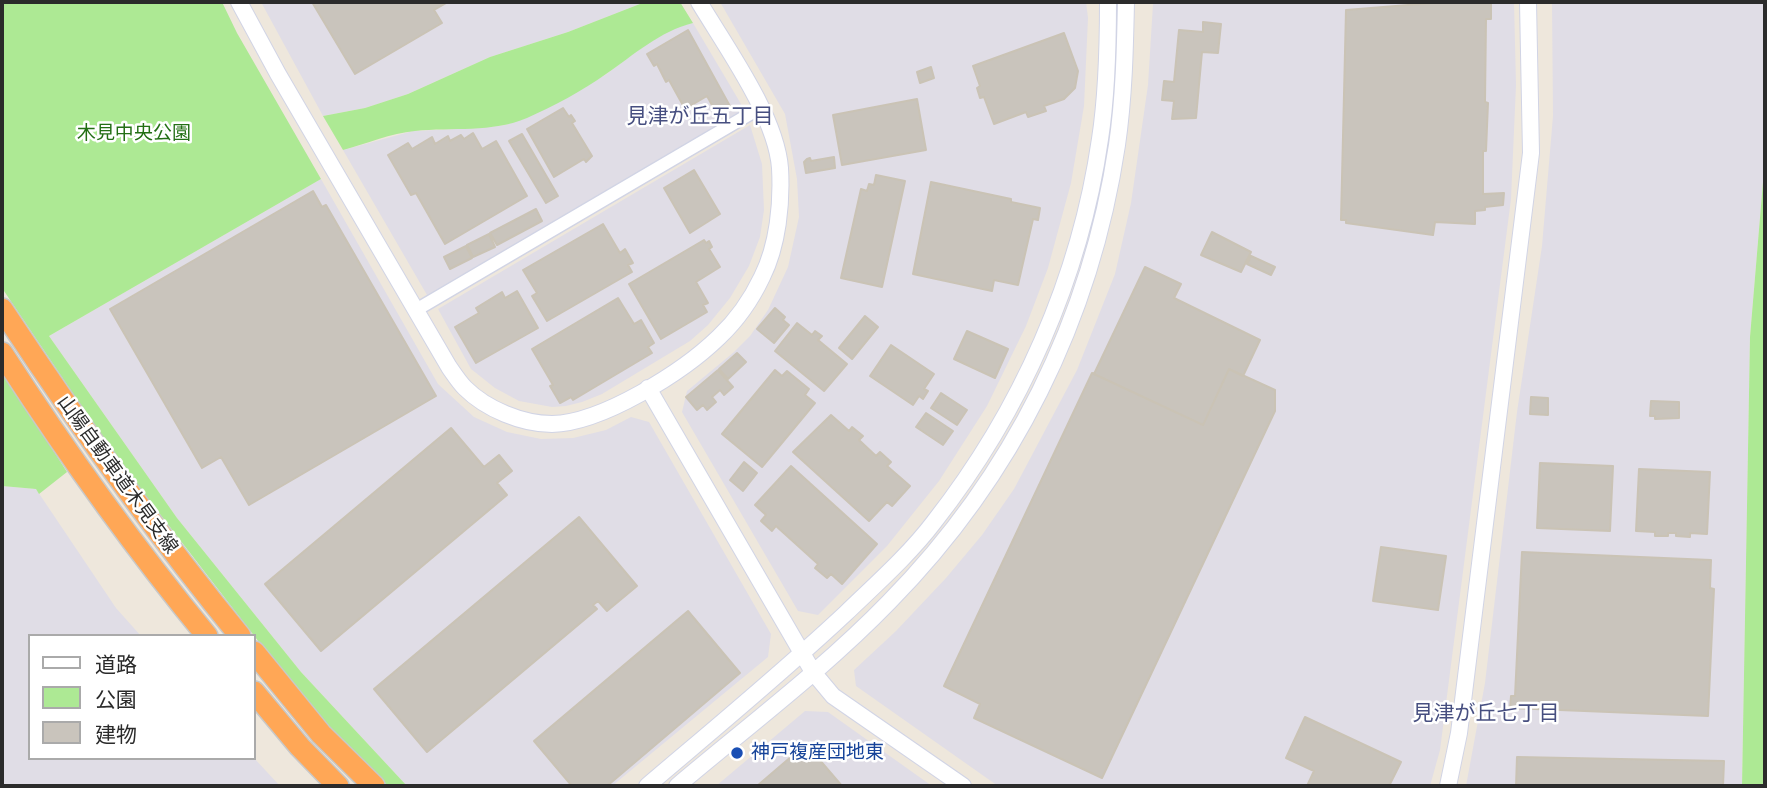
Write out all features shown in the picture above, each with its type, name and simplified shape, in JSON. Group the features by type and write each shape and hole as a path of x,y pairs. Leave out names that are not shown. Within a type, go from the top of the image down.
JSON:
{"highway":[{"name":"山陽自動車道木見支線","path":"2,309 74,418 193,578 238,634"},
{"name":"山陽自動車道木見支線","path":"2,353 55,436 205,634"},
{"path":"256,654 321,734 374,786"},
{"path":"256,694 300,747 338,786"}],"street":[{"path":"239,2 449,367 465,388 491,408 520,419 551,424 581,420 610,408 685,365 719,337 741,312 763,276 780,208 780,166 770,129 760,108 699,2"},
{"path":"647,786 803,654 878,583 933,524 974,468 1008,412 1039,351 1068,276 1084,216 1100,139 1107,64 1108,2"},
{"path":"677,786 813,672 889,602 947,537 989,479 1024,423 1056,362 1086,281 1105,207 1117,144 1125,66 1126,2"},
{"path":"1448,786 1459,733 1531,153 1528,2"},
{"path":"416,310 760,108"},
{"path":"648,388 813,672 833,696 963,786"}],"shaded area":[{"path":"261,2 645,2 568,32 490,57 408,94 365,108 323,116"},
{"path":"720,2 1086,2 1088,18 1084,106 1071,183 1048,268 1026,326 987,406 939,481 887,546 818,615 798,611 682,412 687,391 750,336 768,310 788,267 799,217 797,179 785,114"},
{"path":"1514,2 1516,85 1511,199 1440,750 1430,786 998,786 856,686 854,670 896,631 982,535 1014,489 1077,370 1115,274 1131,203 1148,85 1153,4"},
{"path":"1552,2 1765,2 1765,158 1750,337 1742,786 1466,786 1485,683 1517,412 1542,246 1553,116"},
{"path":"693,23 744,109 427,295 343,150 413,131 479,128 505,125 526,118 605,75 674,27"},
{"path":"750,125 762,164 764,210 760,237 749,266 730,298 708,325 690,341 602,394 566,406 552,407 519,401 495,388 471,369 438,309"},
{"path":"321,179 438,384 474,417 507,432 541,439 573,438 606,430 631,417 649,422 771,634 768,657 612,786 407,786 301,672 177,518 49,336"},
{"path":"2,486 36,489 116,608 139,634 28,634 28,760 256,760 280,786 2,786"},
{"path":"805,711 828,712 932,786 716,786"}],"green space":[{"name":"木見中央公園","path":"2,2 222,2 321,179 49,336 177,518 301,672 407,786 388,786 334,734 293,686 256,638 256,634 253,634 115,456 2,288"},
{"path":"645,2 680,2 693,23 658,38 588,86 514,123 486,128 406,132 343,150 323,116 365,108 408,94 490,57 568,32"},
{"path":"1765,158 1765,786 1742,786 1750,337"},
{"path":"2,370 67,472 39,494 36,489 2,486"}],"building":[{"path":"312,2 448,2 434,10 442,23 355,74"},
{"path":"1445,2 1491,2 1491,19 1486,19 1485,102 1488,103 1486,151 1483,151 1483,194 1504,193 1503,205 1475,211 1475,224 1435,222 1433,235 1346,223 1346,220 1341,220 1346,10"},
{"path":"1203,22 1221,24 1218,53 1202,52 1196,118 1172,119 1174,101 1162,100 1164,81 1174,82 1179,30 1203,32"},
{"path":"688,30 731,108 718,116 707,96 685,109 669,80 666,82 657,64 654,66 647,54"},
{"path":"1064,33 1078,71 1075,88 1064,99 1044,106 1046,111 1028,117 1026,112 994,124 984,97 980,98 977,88 980,86 973,66"},
{"path":"931,67 934,78 920,83 917,72"},
{"path":"917,99 926,150 842,165 833,115"},
{"path":"563,108 575,121 572,123 592,156 586,162 584,159 554,177 527,129"},
{"path":"473,133 482,149 496,141 527,196 445,244 416,193 411,195 388,155 408,143 412,149 432,137 435,144 448,136 450,141 461,135 464,139"},
{"path":"522,134 558,196 546,203 509,141"},
{"path":"834,157 835,168 806,173 804,162 807,159 810,158 811,161"},
{"path":"694,170 720,214 690,233 664,188"},
{"path":"876,175 905,181 882,287 841,278 861,189 867,191 869,184 874,185"},
{"path":"931,182 1040,208 1038,220 1033,219 1018,285 994,280 992,291 913,274"},
{"path":"313,191 322,207 326,205 436,396 249,505 221,457 202,468 110,309"},
{"path":"536,209 542,221 497,245 490,233"},
{"path":"603,224 620,253 625,249 633,263 628,265 632,272 547,321 532,296 537,293 523,270"},
{"path":"1212,232 1251,252 1241,272 1201,255"},
{"path":"489,234 495,247 473,257 467,245"},
{"path":"704,240 706,243 709,241 712,247 709,249 720,267 696,282 708,303 703,305 707,312 661,339 629,284"},
{"path":"466,246 472,258 450,269 444,257"},
{"path":"1251,256 1275,267 1271,275 1247,264"},
{"path":"1145,267 1181,284 1174,298 1260,340 1243,376 1229,369 1203,425 1094,374"},
{"path":"517,291 538,328 476,363 455,327 479,313 476,308 502,292 505,298"},
{"path":"618,298 634,324 641,320 654,343 648,347 652,353 573,400 571,397 560,403 532,349"},
{"path":"775,308 789,325 774,343 757,329"},
{"path":"865,316 878,327 852,359 839,348"},
{"path":"797,323 812,335 815,331 822,336 818,340 847,364 824,391 775,351"},
{"path":"967,331 1008,349 995,378 954,359"},
{"path":"891,345 934,374 924,389 928,391 923,399 919,396 913,405 870,376"},
{"path":"737,353 746,362 728,379 719,369"},
{"path":"1229,369 1275,390 1275,411 1102,778 974,718 980,704 944,686 1092,373 1203,425"},
{"path":"718,370 733,387 724,395 720,390 712,397 716,402 707,410 703,405 697,410 686,397"},
{"path":"775,370 782,376 787,371 809,389 805,395 815,403 762,467 722,434"},
{"path":"941,393 967,410 957,425 931,408"},
{"path":"1531,397 1548,398 1548,415 1530,414"},
{"path":"1651,401 1679,402 1679,418 1655,419 1655,416 1650,416"},
{"path":"926,413 953,431 943,445 916,427"},
{"path":"831,415 849,431 852,427 863,436 859,440 876,456 880,452 891,462 887,466 910,486 892,506 887,502 869,521 793,452"},
{"path":"451,428 484,467 499,455 512,471 497,483 507,495 321,651 265,584"},
{"path":"744,462 757,473 743,491 730,480"},
{"path":"1540,463 1613,466 1610,531 1537,528"},
{"path":"791,466 877,544 842,584 831,574 827,578 815,568 818,564 776,526 772,531 761,521 766,515 755,505"},
{"path":"1639,469 1710,472 1707,534 1690,533 1690,537 1668,533 1668,536 1655,536 1655,532 1636,531"},
{"path":"579,517 637,586 607,611 598,601 593,605 597,609 427,752 374,689"},
{"path":"1381,547 1446,556 1438,610 1373,601"},
{"path":"1522,552 1711,560 1710,588 1714,589 1708,716 1510,708 1511,696 1515,696"},
{"path":"688,611 740,673 607,786 572,786 534,741"},
{"path":"1305,717 1401,762 1389,786 1307,786 1314,771 1286,758"},
{"path":"806,744 842,786 757,786"},
{"path":"1517,757 1724,761 1723,786 1516,786"}],"place":[{"name":"神戸複産団地東","path":"737,753"}],"district":[{"name":"見津が丘五丁目","path":"700,117"},
{"name":"見津が丘七丁目","path":"1486,714"}]}
